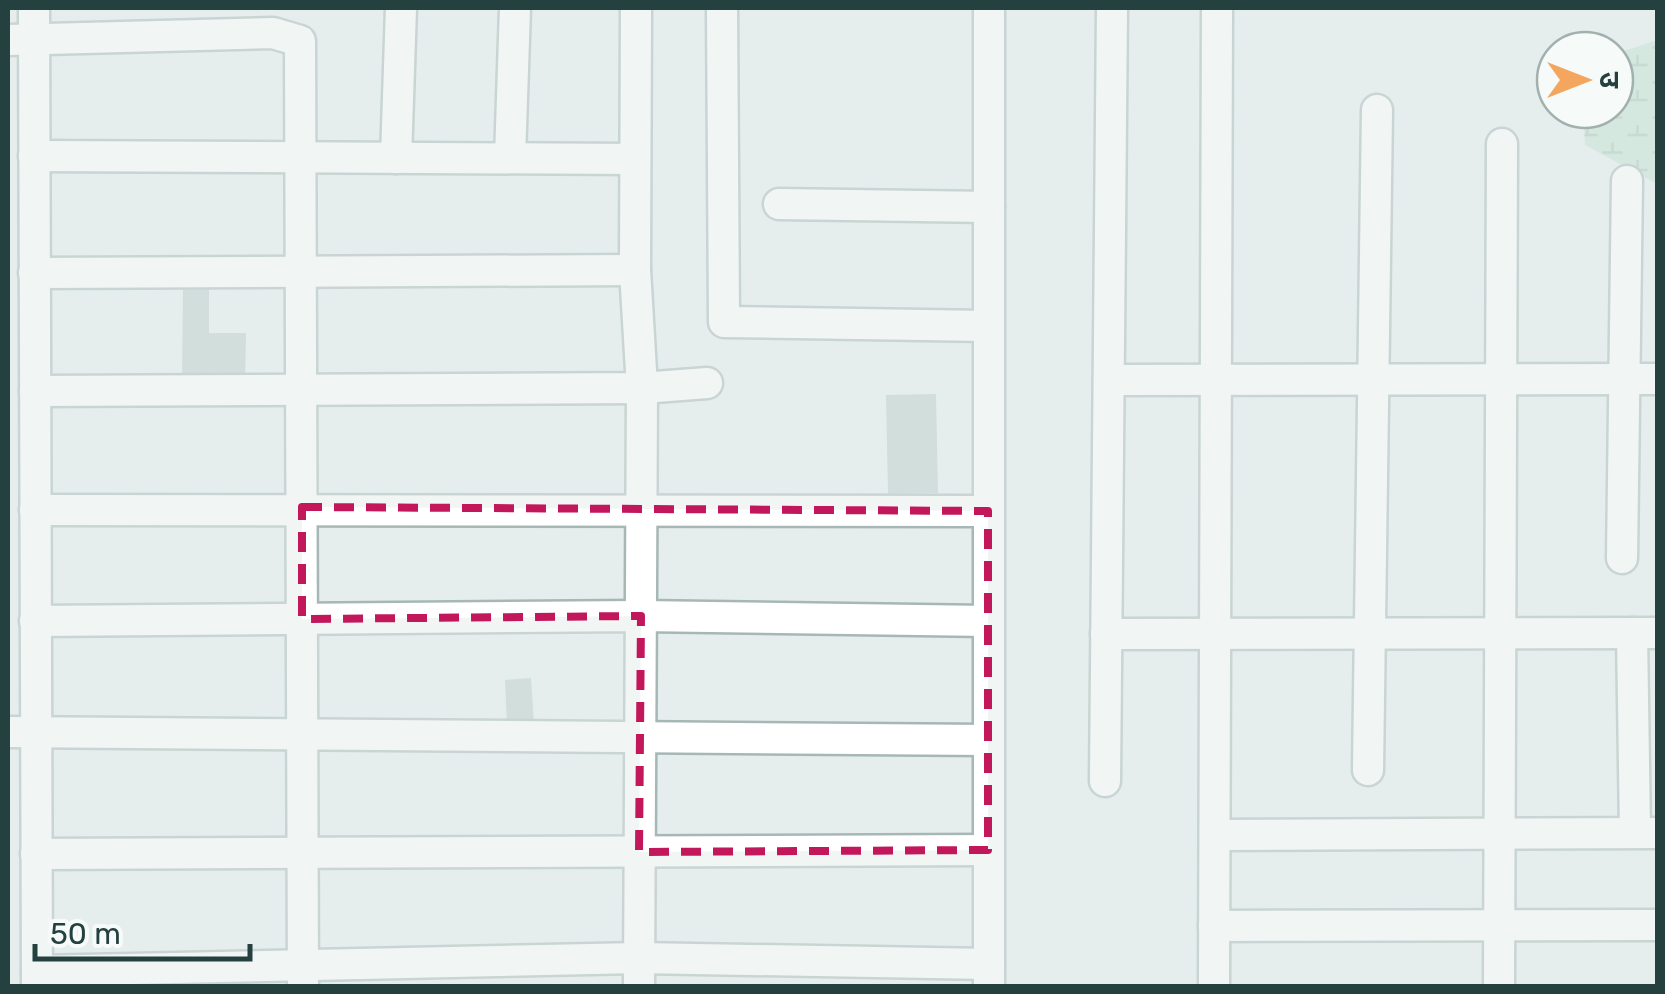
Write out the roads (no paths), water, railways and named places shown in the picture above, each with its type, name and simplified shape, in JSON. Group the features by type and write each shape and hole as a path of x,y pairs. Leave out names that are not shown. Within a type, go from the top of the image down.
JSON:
{"street":[{"path":"34,8 20,40 34,156 35,392 35,621 22,732 36,854 37,979 639,972 989,975 989,8"},
{"path":"396,158 401,8"},
{"path":"510,158 515,8"},
{"path":"636,8 635,270 642,388 639,972"},
{"path":"722,8 724,322 988,326"},
{"path":"1105,781 1112,8"},
{"path":"1214,986 1216,8"},
{"path":"20,40 272,20 300,41 303,976"},
{"path":"1368,770 1377,110"},
{"path":"1499,986 1502,144"},
{"path":"34,156 635,160"},
{"path":"1622,558 1627,181"},
{"path":"779,204 989,207"},
{"path":"34,273 635,270"},
{"path":"1109,380 1658,379"},
{"path":"35,392 642,388 706,383"},
{"path":"35,510 302,507 988,512"},
{"path":"35,621 641,616 988,621"},
{"path":"1106,634 1644,633 1646,833 1214,835"},
{"path":"22,732 988,740"},
{"path":"36,854 988,850"},
{"path":"1214,926 1658,925"}]}
